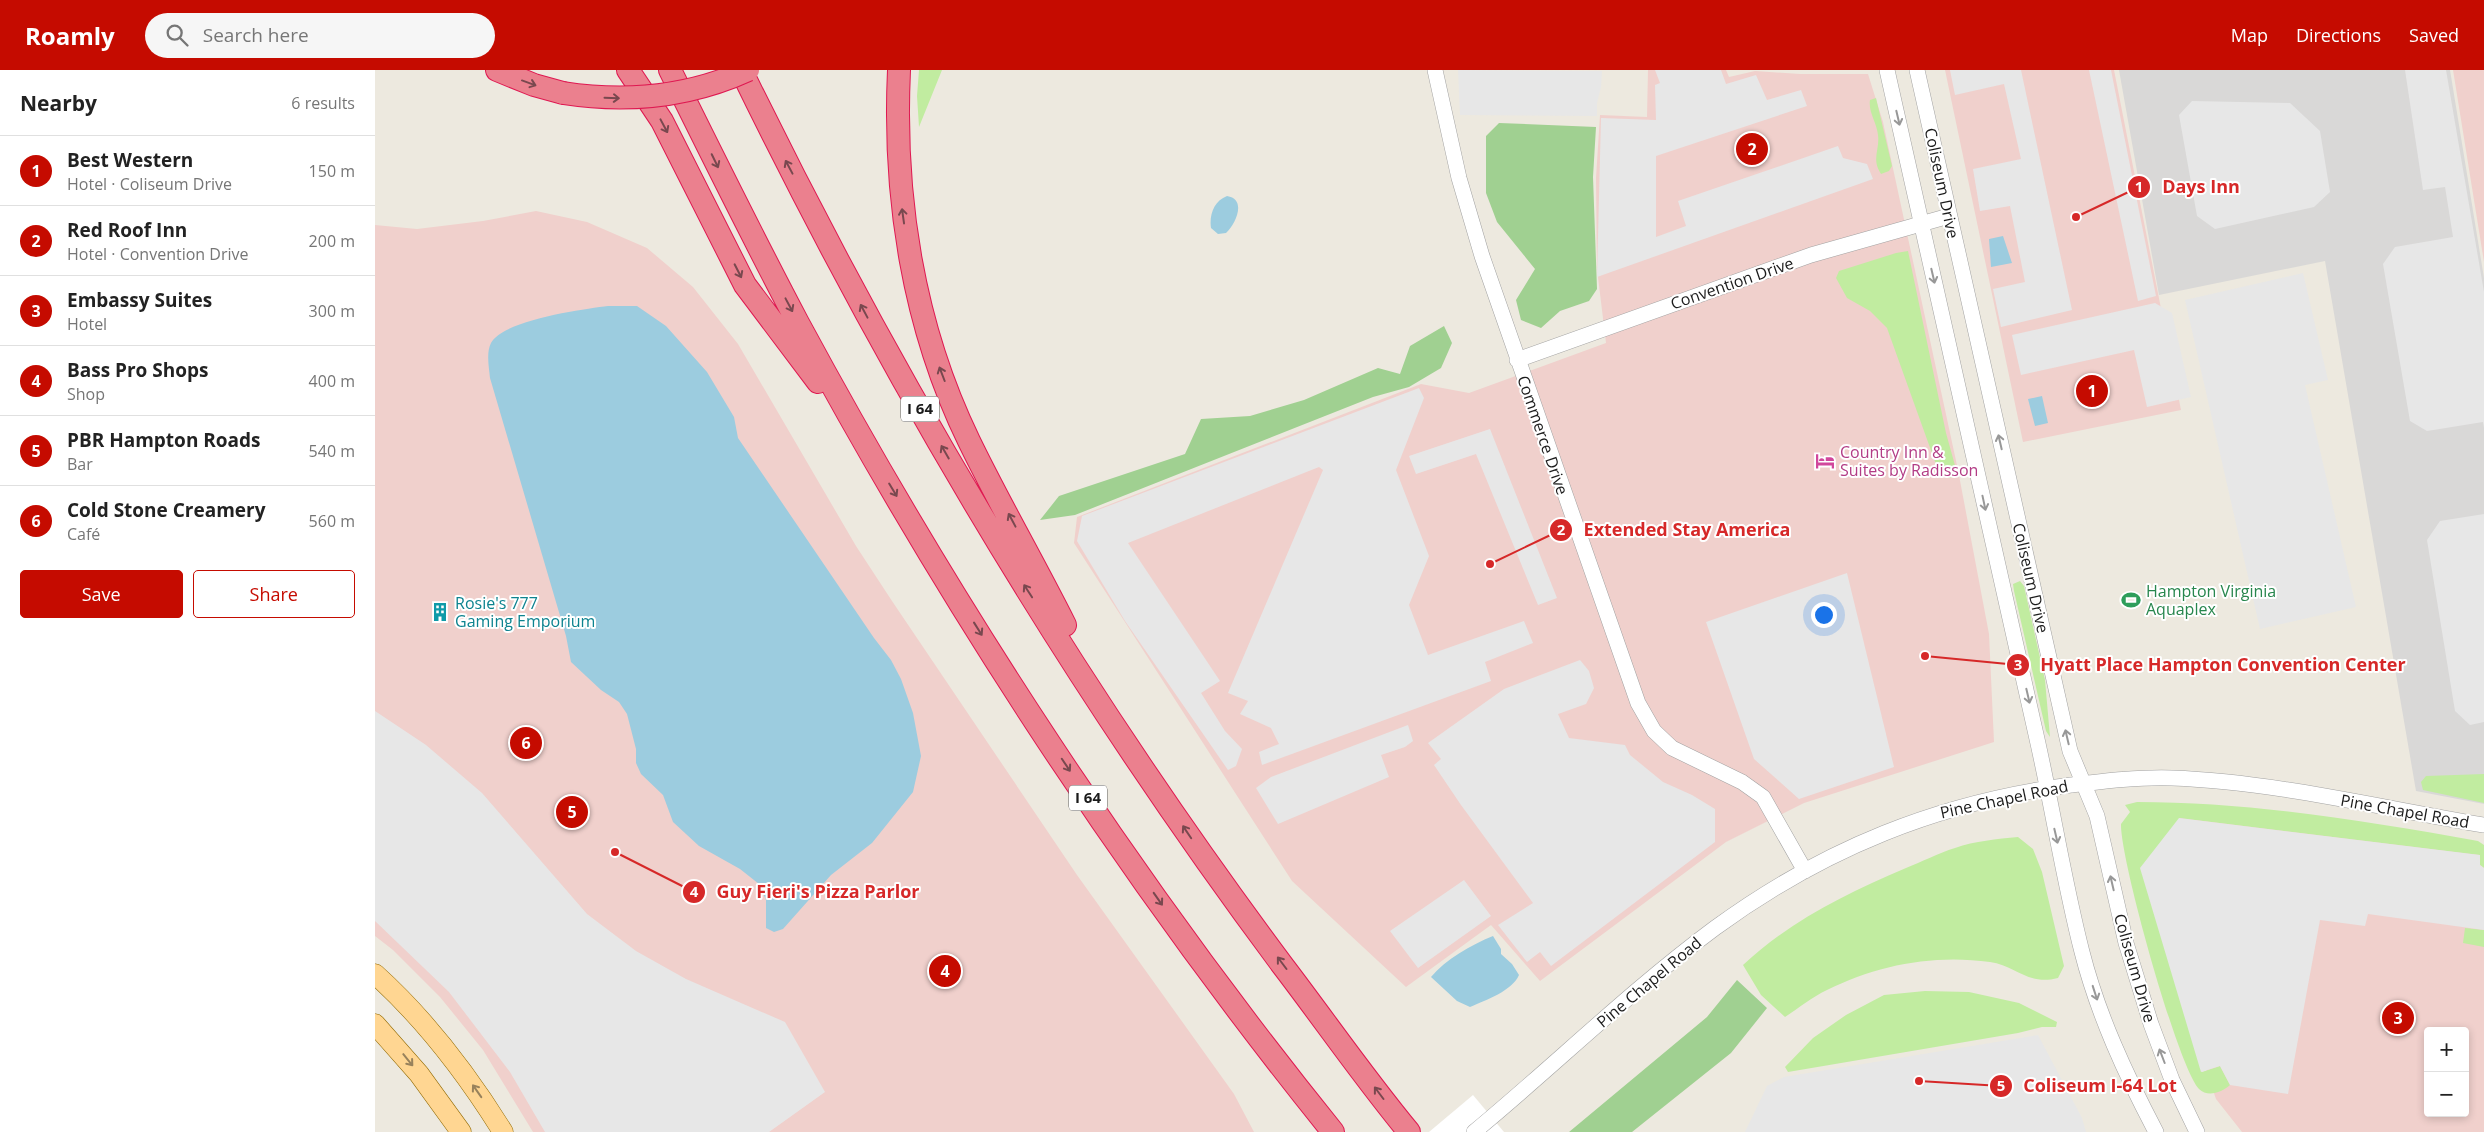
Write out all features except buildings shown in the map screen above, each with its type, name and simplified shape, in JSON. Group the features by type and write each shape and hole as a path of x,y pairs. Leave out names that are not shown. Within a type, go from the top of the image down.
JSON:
{"highway":[{"path":"497,70 534,85 563,93 630,99 666,95 708,86 748,70"},
{"path":"628,70 662,121 745,285 868,448"},
{"name":"I 64","path":"670,70 739,211 868,448 1033,716 1119,844 1227,995 1333,1132"},
{"name":"I 64","path":"741,70 780,151 876,332 993,536 1121,735 1227,890 1409,1132"},
{"path":"899,70 897,117 901,199 908,251 921,310 939,366 969,440 1024,543 1121,735"}],"main road":[{"path":"375,974 422,1021 447,1051 479,1093 503,1132"},
{"path":"375,1024 419,1074 461,1132"}],"street":[{"name":"Commerce Drive","path":"1435,70 1459,178 1482,256 1623,660 1646,718 1662,740 1672,748 1742,782 1763,797 1805,871"},
{"name":"Coliseum Drive","path":"1887,70 2082,953 2100,1008 2123,1064 2156,1132"},
{"name":"Coliseum Drive","path":"1917,70 2070,751 2097,816 2126,943 2151,1024 2172,1080 2197,1132"},
{"name":"Convention Drive","path":"1517,360 1811,255 1949,216"},
{"name":"Pine Chapel Road","path":"1474,1132 1680,955 1716,927 1805,871 1852,846 1932,814 1971,803 2047,788 2146,778 2203,780 2320,795 2484,825"}],"shaded area":[{"path":"1458,70 1602,71 1597,116 1460,115"},
{"path":"1648,70 1726,70 1729,77 1755,71 1800,74 1868,74 1883,122 1958,470 1989,634 1994,742 1804,803 1726,842 1540,981 1491,925 1406,987 1292,881 1074,543 1077,517 1421,384 1469,393 1606,343 1597,269 1596,178 1600,115 1647,117"},
{"path":"1655,70 1721,70 1726,84 1756,75 1767,100 1801,90 1807,106 1656,156 1656,237 1686,226 1678,201 1838,146 1843,158 1867,164 1873,179 1597,277 1601,118 1656,120 1655,85 1660,83"},
{"path":"1945,70 2114,70 2181,410 2023,442"},
{"path":"1950,70 2021,70 2072,310 2001,327 1993,289 2025,282 2010,206 1980,211 1973,169 2021,159 2004,84 1955,95"},
{"path":"2089,70 2111,70 2156,296 2138,301"},
{"path":"2119,70 2450,70 2484,278 2484,804 2416,791 2325,261 2159,295"},
{"path":"2405,70 2446,70 2484,292 2484,428 2483,422 2427,431 2410,421 2383,264 2395,247 2453,237 2445,187 2423,190"},
{"path":"2453,70 2484,70 2484,262"},
{"path":"2192,101 2290,103 2320,131 2330,192 2314,207 2215,229 2197,216 2179,115"},
{"path":"536,211 587,222 647,248 693,287 738,344 856,546 892,601 1077,875 1234,1094 1254,1132 533,1132 483,1050 440,997 393,950 375,936 375,225 417,229 483,221"},
{"path":"2303,273 2328,380 2305,385 2356,607 2260,629 2185,300"},
{"path":"2155,303 2172,313 2191,397 2147,407 2134,350 2021,375 2012,335"},
{"path":"1419,388 1424,398 1396,470 1429,556 1409,605 1428,655 1524,621 1533,643 1485,662 1491,681 1262,765 1259,752 1279,744 1271,728 1240,714 1248,701 1228,693 1323,470 1319,467 1128,543 1220,681 1201,693 1225,731 1242,749 1236,766 1228,770 1125,621 1077,541 1082,516"},
{"path":"1490,429 1557,598 1538,605 1476,454 1416,474 1409,456"},
{"path":"2484,514 2484,722 2470,725 2455,711 2427,540 2440,521"},
{"path":"1847,573 1894,767 1799,799 1754,759 1706,622"},
{"path":"1580,660 1589,671 1594,688 1586,704 1558,714 1569,738 1625,745 1630,755 1663,782 1692,795 1715,809 1715,842 1551,966 1540,952 1527,962 1498,925 1533,903 1434,765 1441,759 1428,743 1504,689"},
{"path":"375,711 426,745 482,793 587,914 636,951 686,979 785,1022 825,1092 769,1132 545,1132 510,1072 449,992 375,921"},
{"path":"1408,725 1413,741 1405,747 1381,755 1389,777 1278,824 1256,788 1271,777"},
{"path":"2178,809 2484,854 2484,1132 2242,1132 2216,1099 2135,864"},
{"path":"2179,818 2480,855 2480,865 2484,868 2484,930 2368,914 2365,926 2320,920 2288,1094 2230,1085 2220,1066 2201,1072 2140,868"},
{"path":"1464,880 1491,916 1418,968 1390,931"},
{"path":"2038,1035 2082,1118 2086,1132 1745,1132 1767,1086 1784,1077"}],"green space":[{"path":"919,70 942,70 919,127 917,96"},
{"path":"1876,98 1892,166 1889,171 1881,174 1876,159 1877,131 1870,104 1870,100"},
{"path":"1499,123 1596,127 1593,177 1597,289 1589,301 1560,311 1541,328 1521,320 1516,300 1535,269 1497,222 1486,193 1486,136"},
{"path":"1908,251 1946,433 1956,469 1955,477 1947,478 1938,470 1887,328 1870,311 1847,298 1836,278 1839,271"},
{"path":"1444,326 1452,343 1441,368 1409,387 1373,397 1075,515 1040,520 1059,496 1185,454 1201,419 1250,416 1304,400 1378,368 1400,374 1410,346"},
{"path":"2020,581 2024,586 2045,680 2050,737 2046,731 2014,591 2013,584"},
{"path":"2484,774 2484,803 2423,790 2421,782 2426,776"},
{"path":"2137,802 2223,805 2265,809 2393,826 2478,841 2484,845 2484,868 2480,865 2479,855 2179,818 2202,1072 2220,1066 2230,1085 2219,1092 2211,1094 2199,1089 2190,1073 2165,1005 2140,917 2123,845 2121,824 2130,812 2125,805"},
{"path":"2018,837 2033,849 2042,872 2064,966 2058,978 2048,980 2030,978 1999,964 1969,960 1948,959 1906,964 1886,968 1846,981 1816,996 1785,1017 1761,995 1743,965 1780,935 1820,909 1862,888 1949,850 1978,842"},
{"path":"2465,928 2484,930 2484,947 2463,943"},
{"path":"1737,980 1767,1008 1731,1053 1632,1132 1569,1132 1707,1017"},
{"path":"1925,991 1969,992 2019,1003 2057,1022 2056,1027 2042,1027 2018,1033 1788,1072 1785,1067 1813,1038 1846,1015 1884,995"}],"water":[{"path":"1227,196 1237,202 1238,212 1230,229 1226,233 1218,234 1211,228 1212,213 1219,201"},
{"path":"2003,236 2012,263 1991,267 1989,239"},
{"path":"608,306 637,306 666,326 707,372 734,417 738,438 874,638 891,660 901,679 913,713 921,756 913,792 872,843 831,875 783,929 774,932 766,928 766,900 759,884 740,869 699,846 673,822 663,795 641,774 636,763 636,749 627,714 619,702 601,690 571,662 566,636 490,378 489,351 491,343 498,335 511,328 545,317"},
{"path":"2042,396 2048,423 2035,426 2028,399"},
{"path":"1493,936 1501,949 1501,954 1512,964 1519,975 1516,981 1505,990 1470,1007 1457,1001 1431,977 1459,953"}],"pier":[{"path":"1473,1095 1504,1132 1429,1132"}],"place":[{"name":"Red Roof Inn","path":"1752,149"},
{"name":"Days Inn","path":"2076,217"},
{"name":"Best Western","path":"2092,391"},
{"name":"Country Inn & Suites by Radisson","path":"1825,461"},
{"name":"Extended Stay America","path":"1490,564"},
{"name":"Hampton Virginia Aquaplex","path":"2131,600"},
{"name":"Rosie's 777 Gaming Emporium","path":"440,612"},
{"name":"Hyatt Place Hampton Convention Center","path":"1925,656"},
{"name":"Cold Stone Creamery","path":"526,743"},
{"name":"PBR Hampton Roads","path":"572,812"},
{"name":"Guy Fieri's Pizza Parlor","path":"615,852"},
{"name":"Bass Pro Shops","path":"945,971"},
{"name":"Embassy Suites","path":"2398,1018"},
{"name":"Coliseum I-64 Lot","path":"1919,1081"}]}
